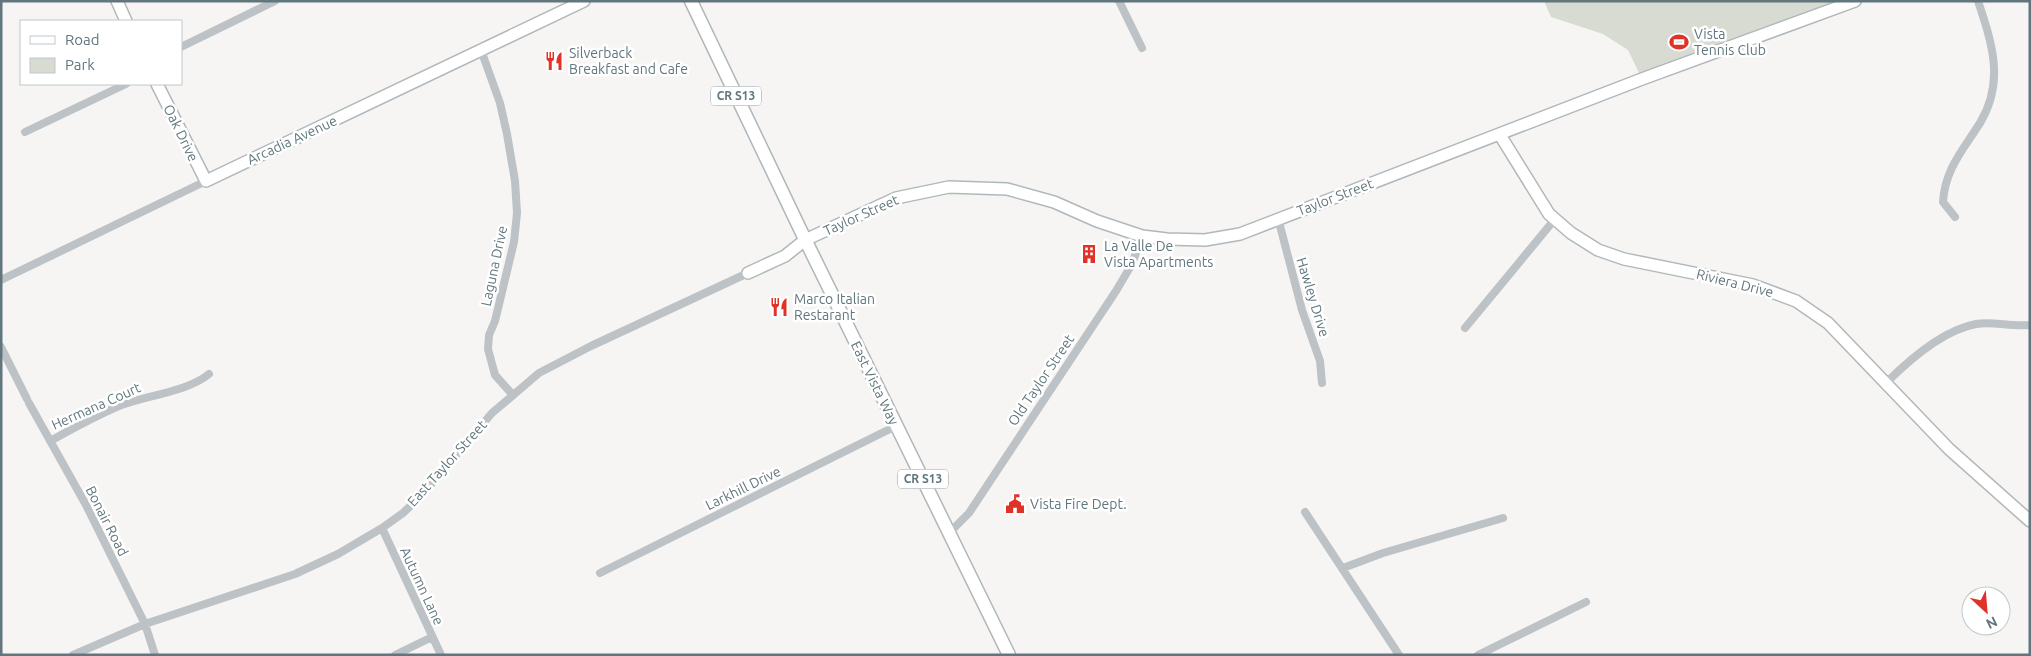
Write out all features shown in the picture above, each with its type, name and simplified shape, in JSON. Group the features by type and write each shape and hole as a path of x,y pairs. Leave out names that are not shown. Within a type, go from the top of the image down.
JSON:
{"main road":[{"name":"East Vista Way","path":"691,1 805,240 1010,655"}],"street":[{"path":"117,1 126,20"},
{"path":"182,47 275,1"},
{"name":"Arcadia Avenue","path":"1,280 584,1"},
{"path":"1119,1 1142,48"},
{"name":"Taylor Street","path":"805,240 896,198 949,187 1007,189 1054,202 1097,221 1142,236 1205,240 1240,234 1642,79 1855,1"},
{"path":"1955,217 1943,202 1944,186 1956,159 1981,121 1993,91 1995,77 1991,47 1978,1"},
{"name":"Laguna Drive","path":"481,50 500,104 515,181 517,212 514,242 488,349 495,375 512,394"},
{"path":"25,132 124,85"},
{"name":"Oak Drive","path":"158,85 206,181"},
{"name":"Riviera Drive","path":"1500,135 1542,203 1555,219 1570,233 1598,250 1624,259 1753,285 1796,301 1828,323 1951,450 2030,521"},
{"name":"Hawley Drive","path":"1278,218 1302,310 1320,361 1322,383"},
{"path":"1466,328 1555,219"},
{"name":"Old Taylor Street","path":"950,532 968,513 1116,291 1132,264 1142,236"},
{"name":"East Taylor Street","path":"73,655 145,624 295,574 338,554 382,528 402,513 423,494 471,436 512,394 539,373 590,346 785,256 805,240"},
{"path":"1886,383 1904,364 1956,331 1975,324 1990,323 2015,326 2030,324"},
{"name":"Bonair Road","path":"1,348 86,505 145,624 155,655"},
{"name":"Hermana Court","path":"50,441 119,406 148,396 191,386 209,374"},
{"name":"Larkhill Drive","path":"600,573 896,426"},
{"path":"1305,512 1400,655"},
{"path":"1343,568 1383,553 1503,518"},
{"name":"Autumn Lane","path":"382,528 441,655"},
{"path":"1478,655 1586,602"},
{"path":"395,655 432,637"}],"green space":[{"name":"Vista Tennis Club","path":"1544,1 1832,1 1835,7 1642,79 1628,50 1603,34 1551,17"}],"place":[{"name":"Vista Tennis Club","path":"1679,42"},
{"name":"Silverback Breakfast and Cafe","path":"554,61"},
{"name":"La Valle De Vista Apartments","path":"1089,254"},
{"name":"Marco Italian Restarant","path":"779,307"},
{"name":"Vista Fire Dept.","path":"1015,504"}]}
